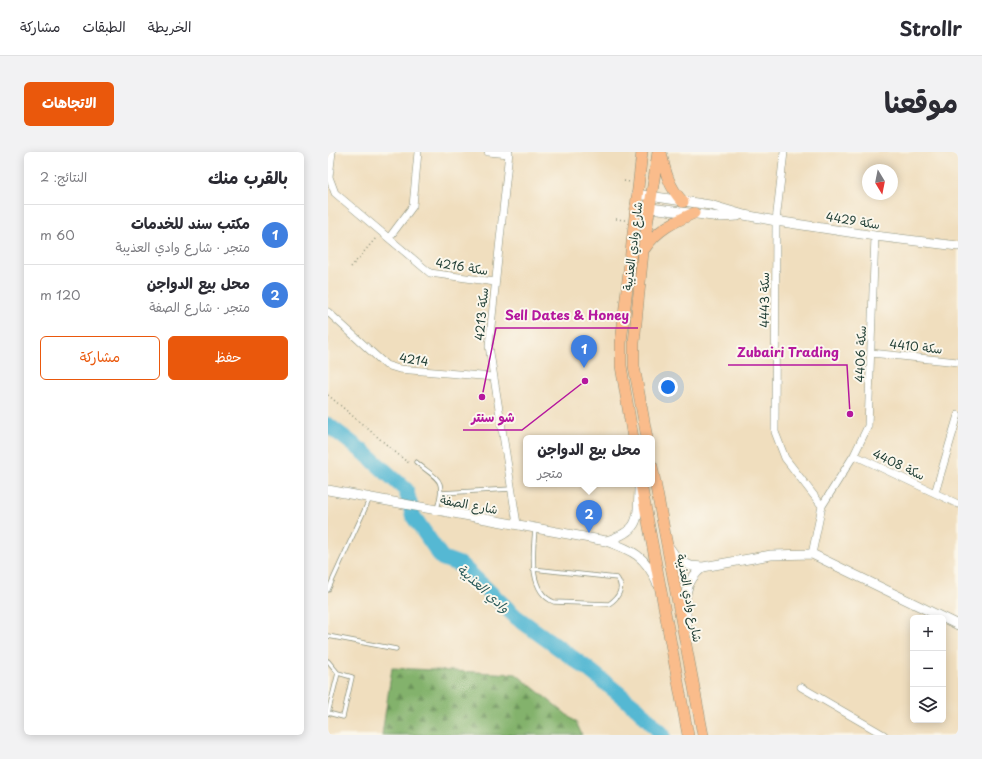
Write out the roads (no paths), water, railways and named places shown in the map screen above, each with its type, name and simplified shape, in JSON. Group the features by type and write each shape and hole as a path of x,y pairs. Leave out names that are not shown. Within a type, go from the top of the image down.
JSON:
{"main road":[{"name":"شارع وادي العذيبة","path":"632,435 621,366 621,343 636,194 642,152"},
{"name":"شارع وادي العذيبة","path":"647,435 634,358 634,343 643,252 659,152"},
{"path":"659,152 666,177 673,191 683,202"},
{"path":"643,252 653,237 664,227 694,214"},
{"name":"شارع وادي العذيبة","path":"655,482 703,735"},
{"path":"641,487 688,735"}],"street":[{"name":"سكة 4216","path":"332,152 329,177 336,193 430,273 495,282"},
{"path":"389,238 412,206 418,152"},
{"path":"488,152 509,153"},
{"name":"سكة 4443","path":"784,152 776,221 775,432 785,458 822,506"},
{"name":"سكة 4213","path":"509,153 489,346 517,524"},
{"name":"سكة 4429","path":"636,194 710,205 744,216 875,236 958,246"},
{"name":"سكة 4429","path":"635,206 720,217 744,216"},
{"name":"سكة 4406","path":"812,554 822,506 854,455 868,426 875,236"},
{"name":"4214","path":"328,312 386,365 399,369 493,377"},
{"name":"سكة 4410","path":"871,353 958,362"},
{"name":"سكة 4408","path":"935,493 958,415"},
{"name":"سكة 4408","path":"854,455 958,504"},
{"name":"شارع الصفة","path":"606,541 627,534 633,527 638,505 640,487"},
{"name":"شارع الصفة","path":"328,490 606,541 628,548 639,555 654,576 661,592"},
{"path":"666,542 678,560 691,566 703,567 771,555 812,554 958,625"},
{"path":"688,655 686,589 690,579 703,567"},
{"path":"801,687 884,735"}],"lane":[{"path":"416,462 439,481 442,487 436,510"},
{"path":"441,493 511,489"},
{"path":"328,590 370,498"},
{"path":"534,569 617,578 620,582 620,592 616,599 609,604 554,602 546,599 542,594 534,569 533,548 536,528"},
{"path":"328,636 396,649"},
{"path":"328,661 338,673 352,677 343,717 328,713 338,673"}],"waterway":[{"name":"وادي العذيبة","path":"328,425 366,454 406,490 413,516 442,558 461,565 516,617 588,669 638,709 663,735"}],"place":[{"name":"مكتب سند للخدمات","path":"584,368"},
{"name":"شو سنتر","path":"585,381"},
{"name":"Sell Dates & Honey","path":"482,397"},
{"name":"Zubairi Trading","path":"850,414"},
{"name":"محل بيع الدواجن","path":"589,533"}]}
